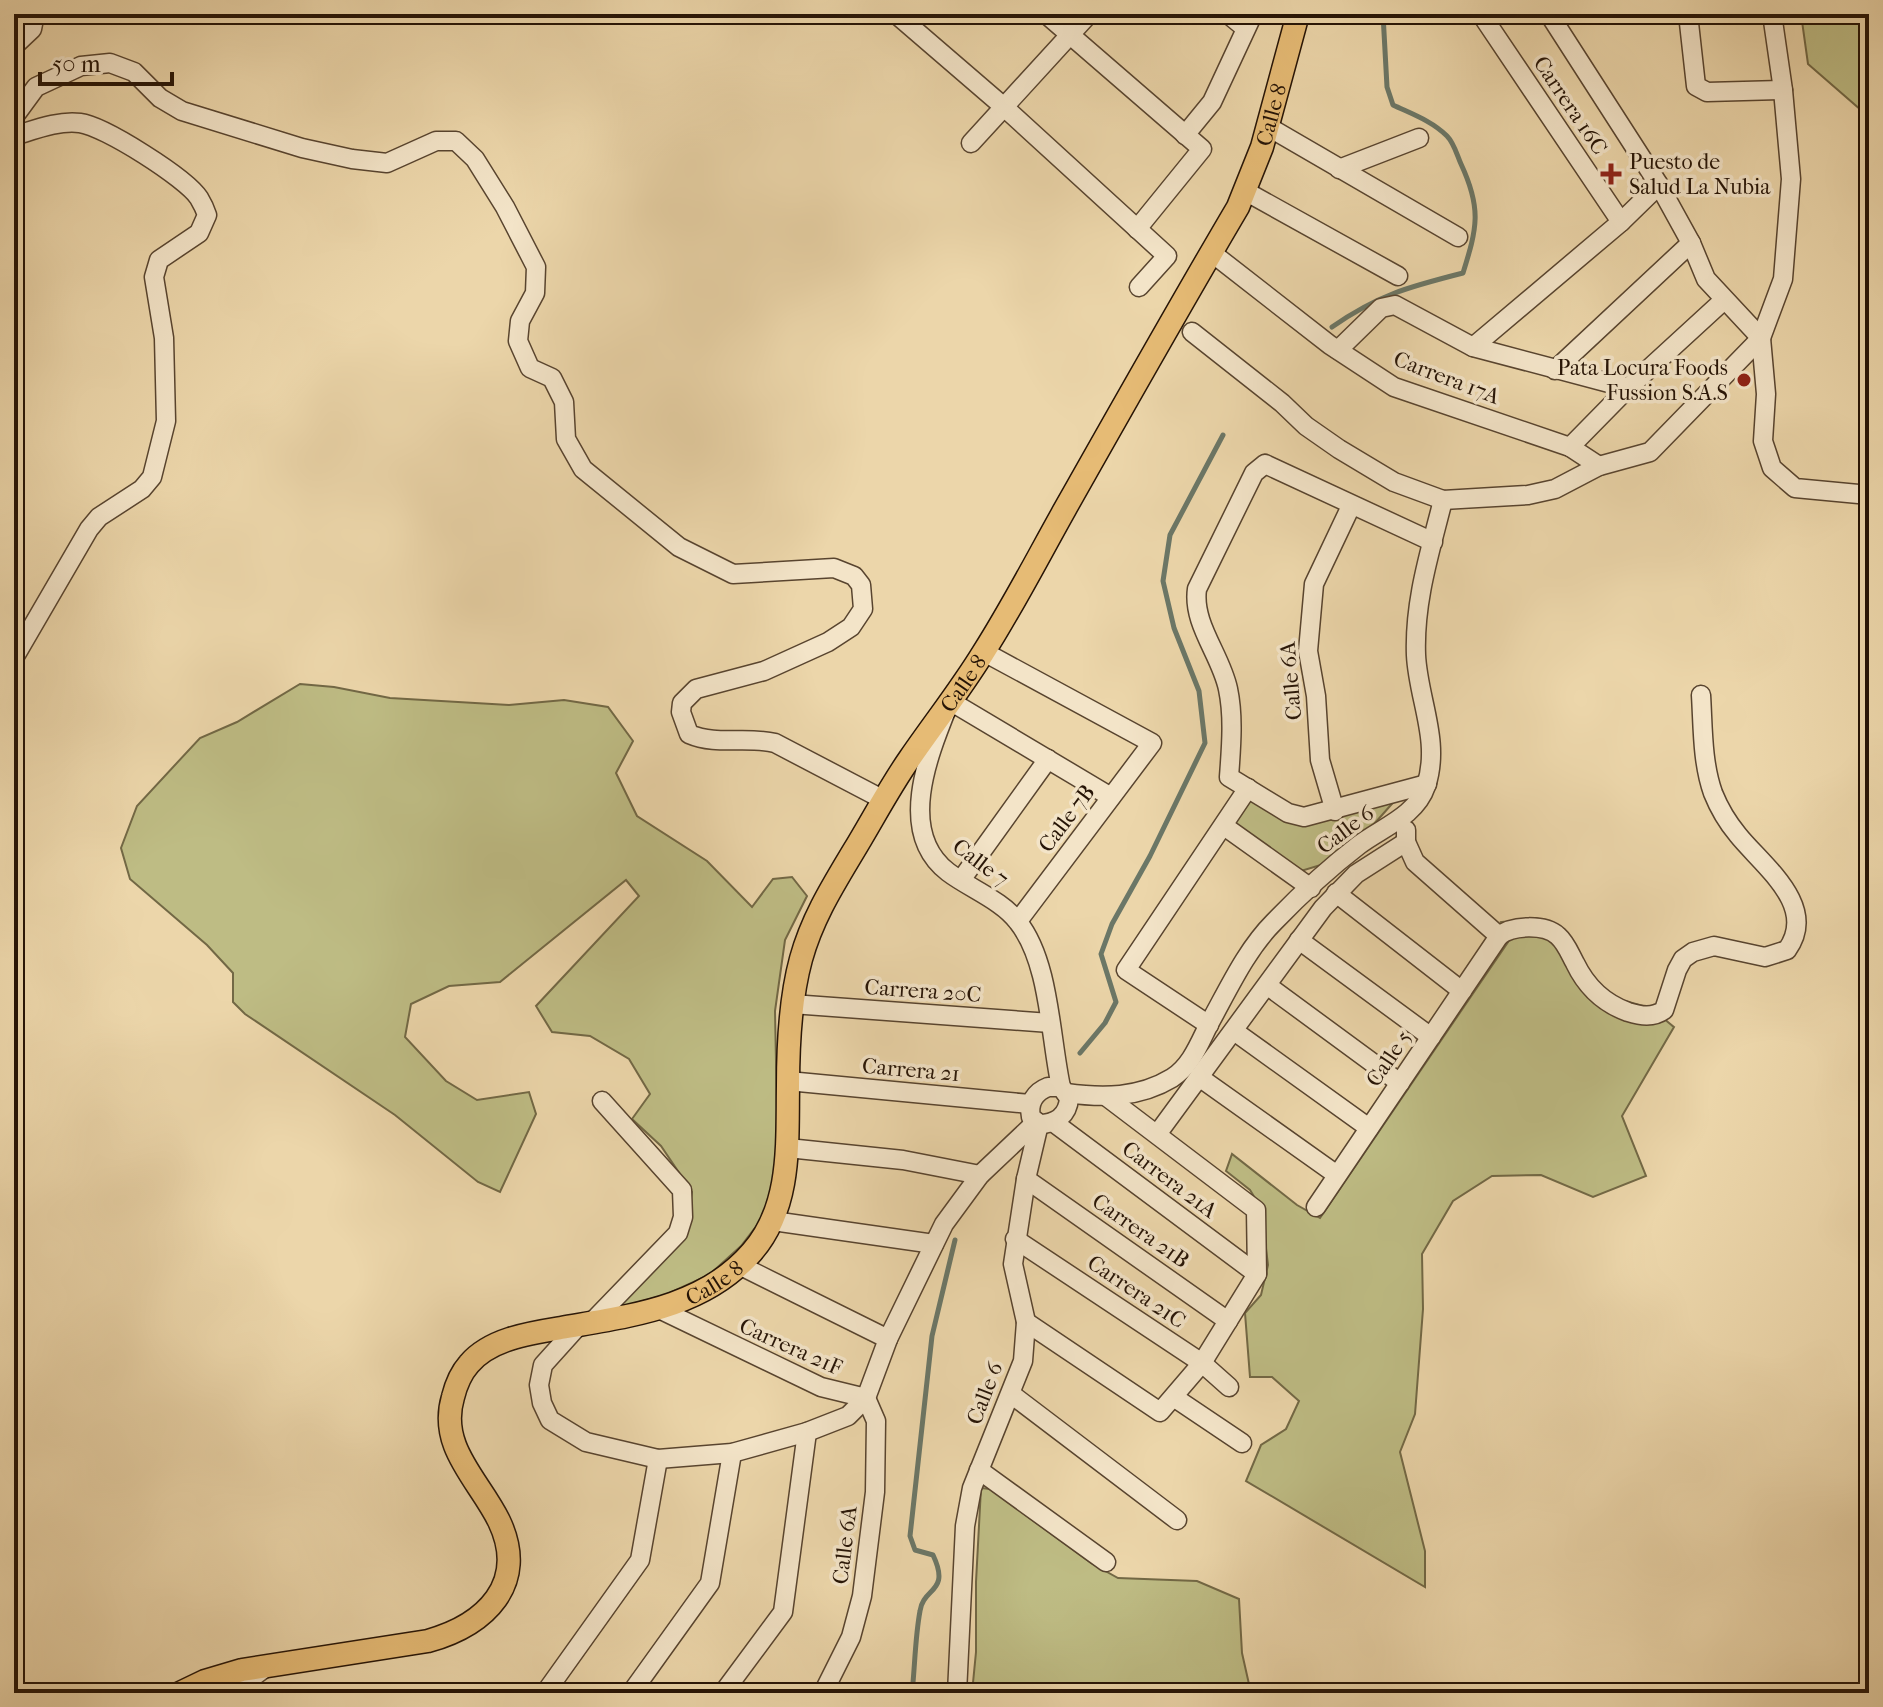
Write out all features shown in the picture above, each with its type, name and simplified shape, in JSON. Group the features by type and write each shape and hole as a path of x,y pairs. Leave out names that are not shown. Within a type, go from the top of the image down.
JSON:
{"main road":[{"name":"Calle 8","path":"180,1693 205,1681 269,1665 428,1641 451,1635 484,1615 504,1586 508,1552 497,1516 460,1459 453,1442 450,1409 454,1392 470,1362 484,1351 528,1334 649,1310 698,1295 717,1284 751,1254 773,1221 788,1148 792,1004 801,959 816,915 908,760 984,652 1212,253 1245,191 1267,126 1298,14"}],"street":[{"path":"14,46 32,29 35,14"},
{"path":"896,14 1004,107 1167,256 1139,287"},
{"path":"1046,14 1202,149 1137,229"},
{"path":"971,143 1089,14"},
{"path":"1185,135 1212,102 1249,21 1228,14"},
{"name":"Carrera 16C","path":"1481,14 1621,222"},
{"path":"1549,14 1659,185 1691,243 1706,279 1761,338 1766,394 1763,441 1772,468 1795,488 1869,495"},
{"path":"1688,14 1696,86 1707,92 1783,90"},
{"path":"1192,332 1282,403 1306,426 1339,449 1394,482 1443,500 1528,495 1555,489 1599,466 1650,452 1761,338 1783,279 1791,179 1772,14"},
{"path":"14,117 36,87 81,66 110,63 134,72 160,98 182,111 352,159 387,163 436,141 456,141 475,159 536,267 535,293 520,321 518,341 530,368 552,378 564,402 566,439 583,469 679,547 733,574 834,568 854,576 861,585 863,609 851,627 800,656 764,671 696,689 687,697 681,712 689,734 705,741 757,739 775,743 884,800"},
{"path":"14,136 59,124 80,123 108,133 178,178 199,197 207,215 199,233 159,260 154,277 164,338 166,421 152,477 142,489 99,517 89,529 14,658"},
{"path":"1267,126 1458,237"},
{"path":"1339,169 1419,138"},
{"path":"1473,347 1621,222 1659,185"},
{"path":"1245,191 1398,276"},
{"path":"1555,370 1691,243"},
{"name":"Carrera 17A","path":"1212,253 1334,347 1394,387 1570,447 1599,466"},
{"path":"1570,447 1628,388 1724,300"},
{"path":"1334,347 1381,308 1395,305 1473,347 1628,388"},
{"path":"1427,784 1304,817 1288,813 1229,777 1231,710 1228,690 1196,600 1197,589 1254,473 1265,464 1433,542"},
{"name":"Calle 6","path":"957,1693 965,1526 976,1479 1023,1361 1026,1322 1013,1264 1015,1239 1026,1179 1049,1107 1100,1096 1140,1092 1174,1077 1191,1061 1249,954 1272,924 1359,845 1406,814 1419,801 1427,784 1432,738 1418,679 1416,629 1419,595 1443,500"},
{"name":"Calle 6A","path":"1335,811 1320,760 1316,696 1308,651 1314,584 1351,506"},
{"name":"Calle 7B","path":"984,652 1152,743 1018,921"},
{"path":"1406,814 1406,842 1415,862 1499,936 1517,929 1551,931 1560,937 1580,973 1599,995 1623,1010 1657,1015 1664,1010 1683,959 1702,947 1724,947 1765,957 1787,950 1795,932 1792,904 1775,875 1739,836 1713,793 1706,761 1701,695"},
{"path":"950,701 1111,797"},
{"name":"Calle 7","path":"866,1398 888,1339 944,1224 980,1175 1049,1107 1054,1054 1046,989 1037,959 1018,921 933,857 924,838 920,820 926,773 934,741 950,701"},
{"path":"961,880 1048,759"},
{"path":"1209,1025 1126,970 1248,788"},
{"path":"1224,826 1311,888"},
{"path":"1158,1133 1336,893 1356,874 1406,842"},
{"path":"1336,893 1462,991"},
{"name":"Calle 5","path":"1316,1207 1499,936"},
{"path":"1299,940 1431,1037"},
{"path":"1268,986 1400,1083"},
{"name":"Carrera 20C","path":"792,1004 1050,1023"},
{"path":"1234,1031 1369,1128"},
{"path":"1199,1077 1337,1175"},
{"name":"Carrera 21","path":"788,1081 1049,1107"},
{"path":"1026,1322 1160,1412 1202,1363 1257,1274 1256,1210 1158,1133 1100,1096"},
{"path":"602,1101 682,1190 683,1217 678,1233 543,1365 539,1385 542,1403 550,1420 586,1442 658,1459 732,1453 807,1432 848,1416 866,1398"},
{"name":"Carrera 21A","path":"1049,1107 1257,1274"},
{"path":"788,1148 903,1160 980,1175"},
{"name":"Carrera 21B","path":"1026,1179 1228,1321"},
{"path":"773,1221 934,1244"},
{"name":"Carrera 21C","path":"1015,1239 1202,1363 1229,1387"},
{"path":"739,1265 888,1339"},
{"name":"Carrera 21F","path":"649,1310 811,1383 845,1395 866,1398"},
{"path":"1011,1394 1177,1520"},
{"name":"Calle 6A","path":"823,1693 851,1637 862,1596 875,1492 876,1421 866,1398"},
{"path":"1175,1398 1242,1443"},
{"path":"723,1693 783,1612 807,1432"},
{"path":"631,1693 710,1583 732,1453"},
{"path":"545,1693 640,1560 658,1459"},
{"path":"976,1479 1106,1562"},
{"path":"231,1693 269,1665"}],"shaded area":[{"path":"1801,14 1869,14 1869,117 1808,64"},
{"path":"300,684 390,698 509,705 564,700 608,707 633,741 616,773 637,816 707,861 752,907 773,879 792,877 807,896 785,940 775,1011 778,1161 768,1211 741,1246 709,1275 665,1295 617,1308 685,1235 692,1192 661,1146 632,1119 650,1094 629,1059 590,1036 552,1032 536,1006 639,896 626,880 500,982 449,986 411,1004 405,1037 446,1081 477,1100 529,1092 536,1114 500,1192 478,1182 395,1115 245,1014 233,1002 233,973 207,945 130,879 121,848 137,806 200,738 237,722"},
{"path":"1240,791 1290,819 1398,797 1344,858 1291,874 1216,821"},
{"path":"1536,918 1553,924 1572,939 1593,979 1607,993 1652,1010 1674,1027 1622,1116 1646,1176 1593,1197 1541,1175 1492,1176 1453,1201 1422,1254 1423,1309 1415,1414 1400,1452 1425,1551 1425,1587 1246,1481 1261,1445 1286,1429 1299,1401 1272,1377 1250,1377 1245,1313 1261,1295 1268,1265 1261,1208 1250,1190 1226,1171 1232,1154 1297,1205 1320,1218 1508,942 1501,922"},
{"path":"981,1488 990,1489 1091,1563 1118,1578 1197,1581 1239,1599 1242,1653 1251,1693 972,1693"}],"waterway":[{"path":"1332,327 1394,293 1463,273 1474,231 1475,206 1452,142 1435,126 1393,105 1387,87 1383,14"},
{"path":"1080,1053 1105,1023 1116,1002 1101,954 1112,924 1150,856 1205,743 1199,691 1174,628 1163,581 1170,535 1223,435"},
{"path":"912,1693 920,1611 922,1603 938,1583 939,1576 933,1555 915,1550 910,1536 932,1336 955,1240"}],"place":[{"name":"Puesto de Salud La Nubia","path":"1611,174"},
{"name":"Pata Locura Foods Fussion S.A.S","path":"1744,380"}]}
